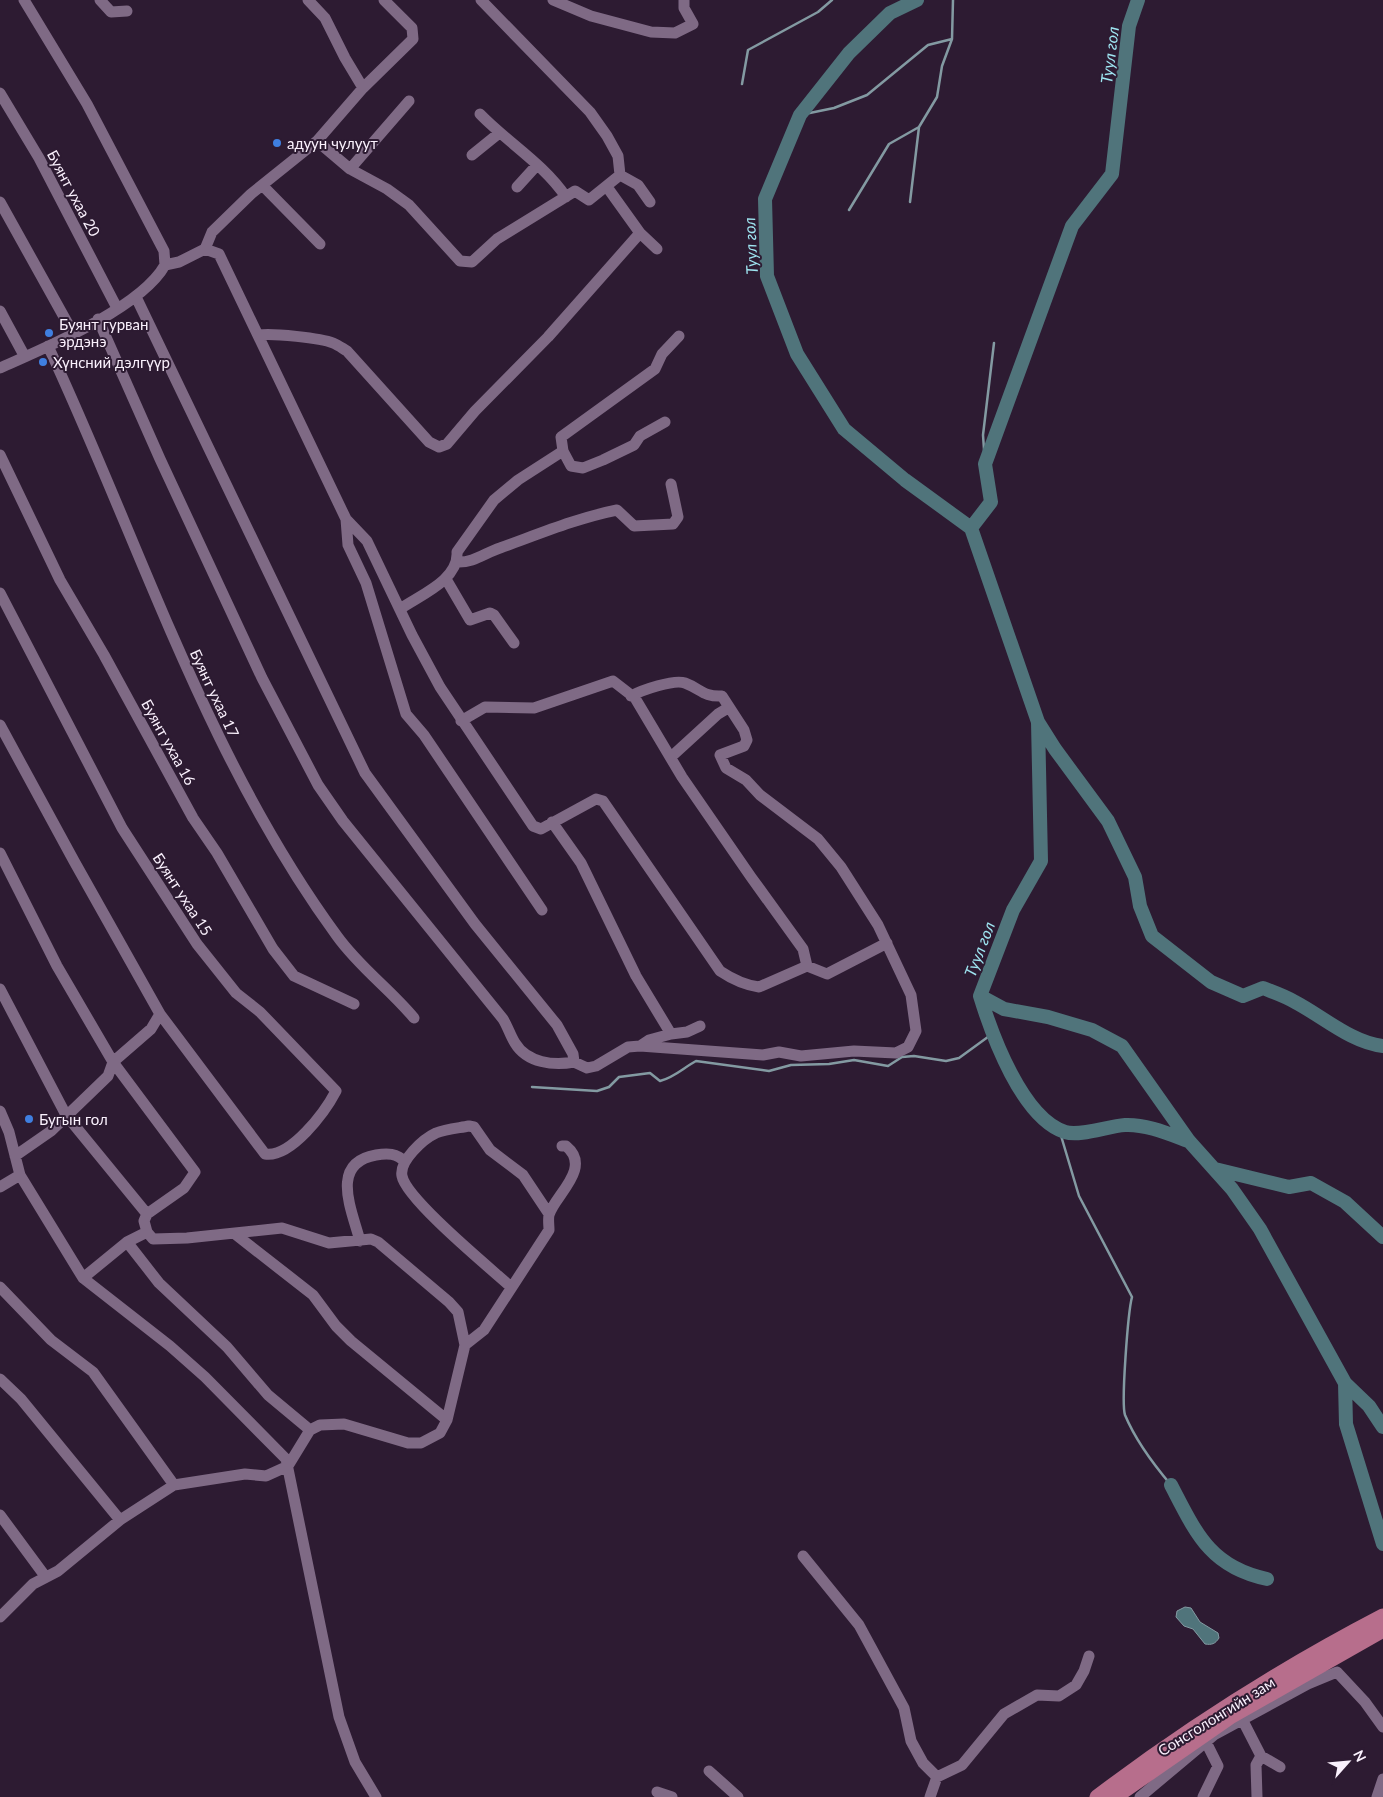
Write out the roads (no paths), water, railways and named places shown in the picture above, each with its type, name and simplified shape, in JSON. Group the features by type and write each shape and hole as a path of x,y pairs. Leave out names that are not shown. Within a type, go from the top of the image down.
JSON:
{"main road":[{"path":"1344,1643 1383,1616"},
{"path":"1344,1643 1383,1630"},
{"name":"Сонсголонгийн зам","path":"1118,1796 1204,1738 1236,1720 1344,1643"},
{"name":"Сонсголонгийн зам","path":"1097,1797 1200,1723 1344,1643"}],"street":[{"path":"0,368 73,333 136,297 160,274 165,265 164,251 100,128 24,0"},
{"path":"100,0 111,12 127,11"},
{"path":"308,0 325,18 345,58 363,88"},
{"path":"165,265 179,262 205,248 212,232 317,141 363,88 413,39 412,28 384,0"},
{"path":"481,0 590,112 618,156 620,175"},
{"path":"553,0 591,16 651,32 675,33 693,24 684,8 684,0"},
{"name":"Буянт ухаа 20","path":"0,93 39,158 117,308"},
{"path":"350,169 409,101"},
{"path":"480,114 498,134 558,184 566,196"},
{"path":"472,155 498,134"},
{"path":"317,141 350,169 387,189 409,205 460,261 472,262 497,239 575,191 589,200 620,175"},
{"path":"517,186 537,166"},
{"path":"620,175 638,184 650,202"},
{"path":"263,186 320,244"},
{"path":"607,187 640,233 658,249"},
{"path":"0,202 73,333"},
{"path":"259,335 270,334 302,339 320,339 334,343 347,351 429,442 439,447 448,444 475,411 548,337 640,233"},
{"path":"205,248 219,254 346,519 367,541 440,687 532,826 541,829 596,799 603,801 720,971 732,979 759,987 807,966 827,974 887,943"},
{"path":"136,297 365,773 475,924 557,1025 574,1054 574,1062"},
{"path":"0,311 25,357"},
{"path":"98,319 160,459 262,678 318,785 343,821 502,1019 515,1044 524,1054 537,1061 564,1064 574,1062 587,1068 596,1066 628,1047 640,1046 763,1055 779,1052 801,1056 854,1051 896,1053 908,1047 916,1031 911,995 887,943 841,867 818,838 760,795 746,780 726,768 720,755 744,746 747,740 744,730 722,696 709,697 685,683 677,682 639,691 631,696"},
{"path":"665,422 640,436 634,444 583,468 571,466 563,451 561,437 655,369 662,354 679,336"},
{"name":"Буянт ухаа 17","path":"48,346 75,404 188,674 251,802 336,936 365,970 394,994 414,1018"},
{"path":"400,609 446,579 457,562 457,552 494,500 518,480 563,451"},
{"name":"Буянт ухаа 16","path":"0,455 60,580 104,655 193,818 217,852 272,949 294,976 354,1004"},
{"path":"457,562 468,562 498,548 586,517 617,510 634,526 673,524 678,516 671,484"},
{"path":"346,519 348,545 366,582 406,714 424,735 542,910"},
{"path":"446,579 470,620 490,613 494,615 514,643"},
{"name":"Буянт ухаа 15","path":"0,593 122,828 197,944 236,993 260,1012 336,1091 320,1116 298,1140 273,1155 265,1154 160,1014"},
{"path":"461,721 485,707 534,708 613,681 631,696 751,877 803,949 807,966"},
{"path":"670,757 718,714 728,708"},
{"path":"0,725 160,1014 151,1029 113,1062 108,1076 51,1130 15,1156"},
{"path":"552,822 581,863 636,976 671,1034"},
{"path":"0,853 57,966 113,1062 195,1172 184,1188 147,1214 144,1221 147,1232 153,1239 235,1234 282,1228 329,1243 371,1239 378,1242 449,1302 458,1312 465,1345 447,1420 440,1433 421,1443 408,1443 344,1424 320,1425 310,1430 288,1466 266,1476 245,1474 174,1485 120,1520 58,1571 45,1576 0,1616"},
{"path":"0,989 66,1115 147,1214"},
{"path":"640,1046 649,1040 687,1032 700,1026"},
{"path":"0,1111 20,1175 83,1278 170,1346 205,1377 286,1459 339,1717 355,1762 376,1797"},
{"path":"511,1287 450,1234 407,1188 401,1174 405,1162 426,1139 436,1133 469,1126 474,1127 490,1150 522,1175 549,1214"},
{"path":"465,1345 484,1330 549,1230 549,1214 573,1177 574,1160 566,1146 562,1146"},
{"path":"360,1241 346,1189 347,1175 356,1162 376,1155 396,1155 405,1162"},
{"path":"0,1188 20,1175"},
{"path":"83,1278 127,1242 147,1232"},
{"path":"235,1234 313,1295 336,1326 351,1341 447,1420"},
{"path":"127,1242 159,1283 227,1347 268,1395 310,1430"},
{"path":"0,1287 51,1340 93,1372 174,1485"},
{"path":"0,1379 21,1399 120,1520"},
{"path":"0,1515 45,1576"},
{"path":"802,1556 859,1625 904,1708 911,1741 924,1763 936,1777"},
{"path":"930,1797 936,1777 962,1765 1004,1714 1037,1695 1059,1696 1076,1685 1084,1671 1089,1656"},
{"path":"1280,1767 1261,1756 1236,1720 1308,1684 1337,1672 1365,1702 1383,1727"},
{"path":"1140,1797 1204,1738 1218,1766 1203,1797"},
{"path":"1257,1797 1256,1765 1261,1756"},
{"path":"709,1771 738,1797"},
{"path":"1377,1797 1383,1779"},
{"path":"657,1792 672,1797"}],"waterway":[{"path":"742,84 748,50 818,12 832,0"},
{"name":"Туул гол","path":"917,0 890,13 849,53 800,115 765,199 767,276 797,354 844,429 905,480 971,528 1038,722 1041,861 1013,910 980,996 1004,1009 1048,1017 1092,1030 1122,1046 1189,1141 1232,1189 1260,1229 1345,1383 1369,1406 1383,1427"},
{"path":"800,115 834,108 867,95 928,45 952,39 953,0"},
{"name":"Туул гол","path":"971,528 991,502 985,464 1072,226 1112,174 1129,26 1138,0"},
{"path":"910,202 919,127 937,97 942,66 952,39"},
{"path":"849,210 889,144 919,127"},
{"path":"985,464 983,435 994,343"},
{"path":"1038,722 1055,749 1108,821 1135,877 1140,906 1152,936 1211,982 1243,996 1263,988 1291,1000 1360,1040 1383,1046"},
{"path":"980,996 992,1032 1011,1073 1022,1093 1049,1124 1071,1133 1133,1125 1157,1130 1188,1141"},
{"path":"532,1087 597,1091 609,1087 619,1077 650,1073 660,1081 675,1075 696,1061 769,1071 791,1065 829,1064 854,1060 888,1066 902,1057 914,1056 946,1061 959,1058 992,1034"},
{"path":"1059,1129 1079,1196 1132,1297 1125,1357 1125,1415 1145,1452 1171,1485"},
{"name":"Туул гол","path":"1215,1169 1289,1187 1311,1183 1345,1202 1383,1237"},
{"path":"1345,1383 1346,1424 1383,1544"},
{"path":"1171,1485 1197,1533 1218,1557 1231,1566 1267,1579"}],"place":[{"name":"адуун чулуут","path":"277,143"},
{"name":"Буянт гурван эрдэнэ","path":"49,333"},
{"name":"Хүнсний дэлгүүр","path":"43,362"},
{"name":"Бугын гол","path":"29,1119"}]}
